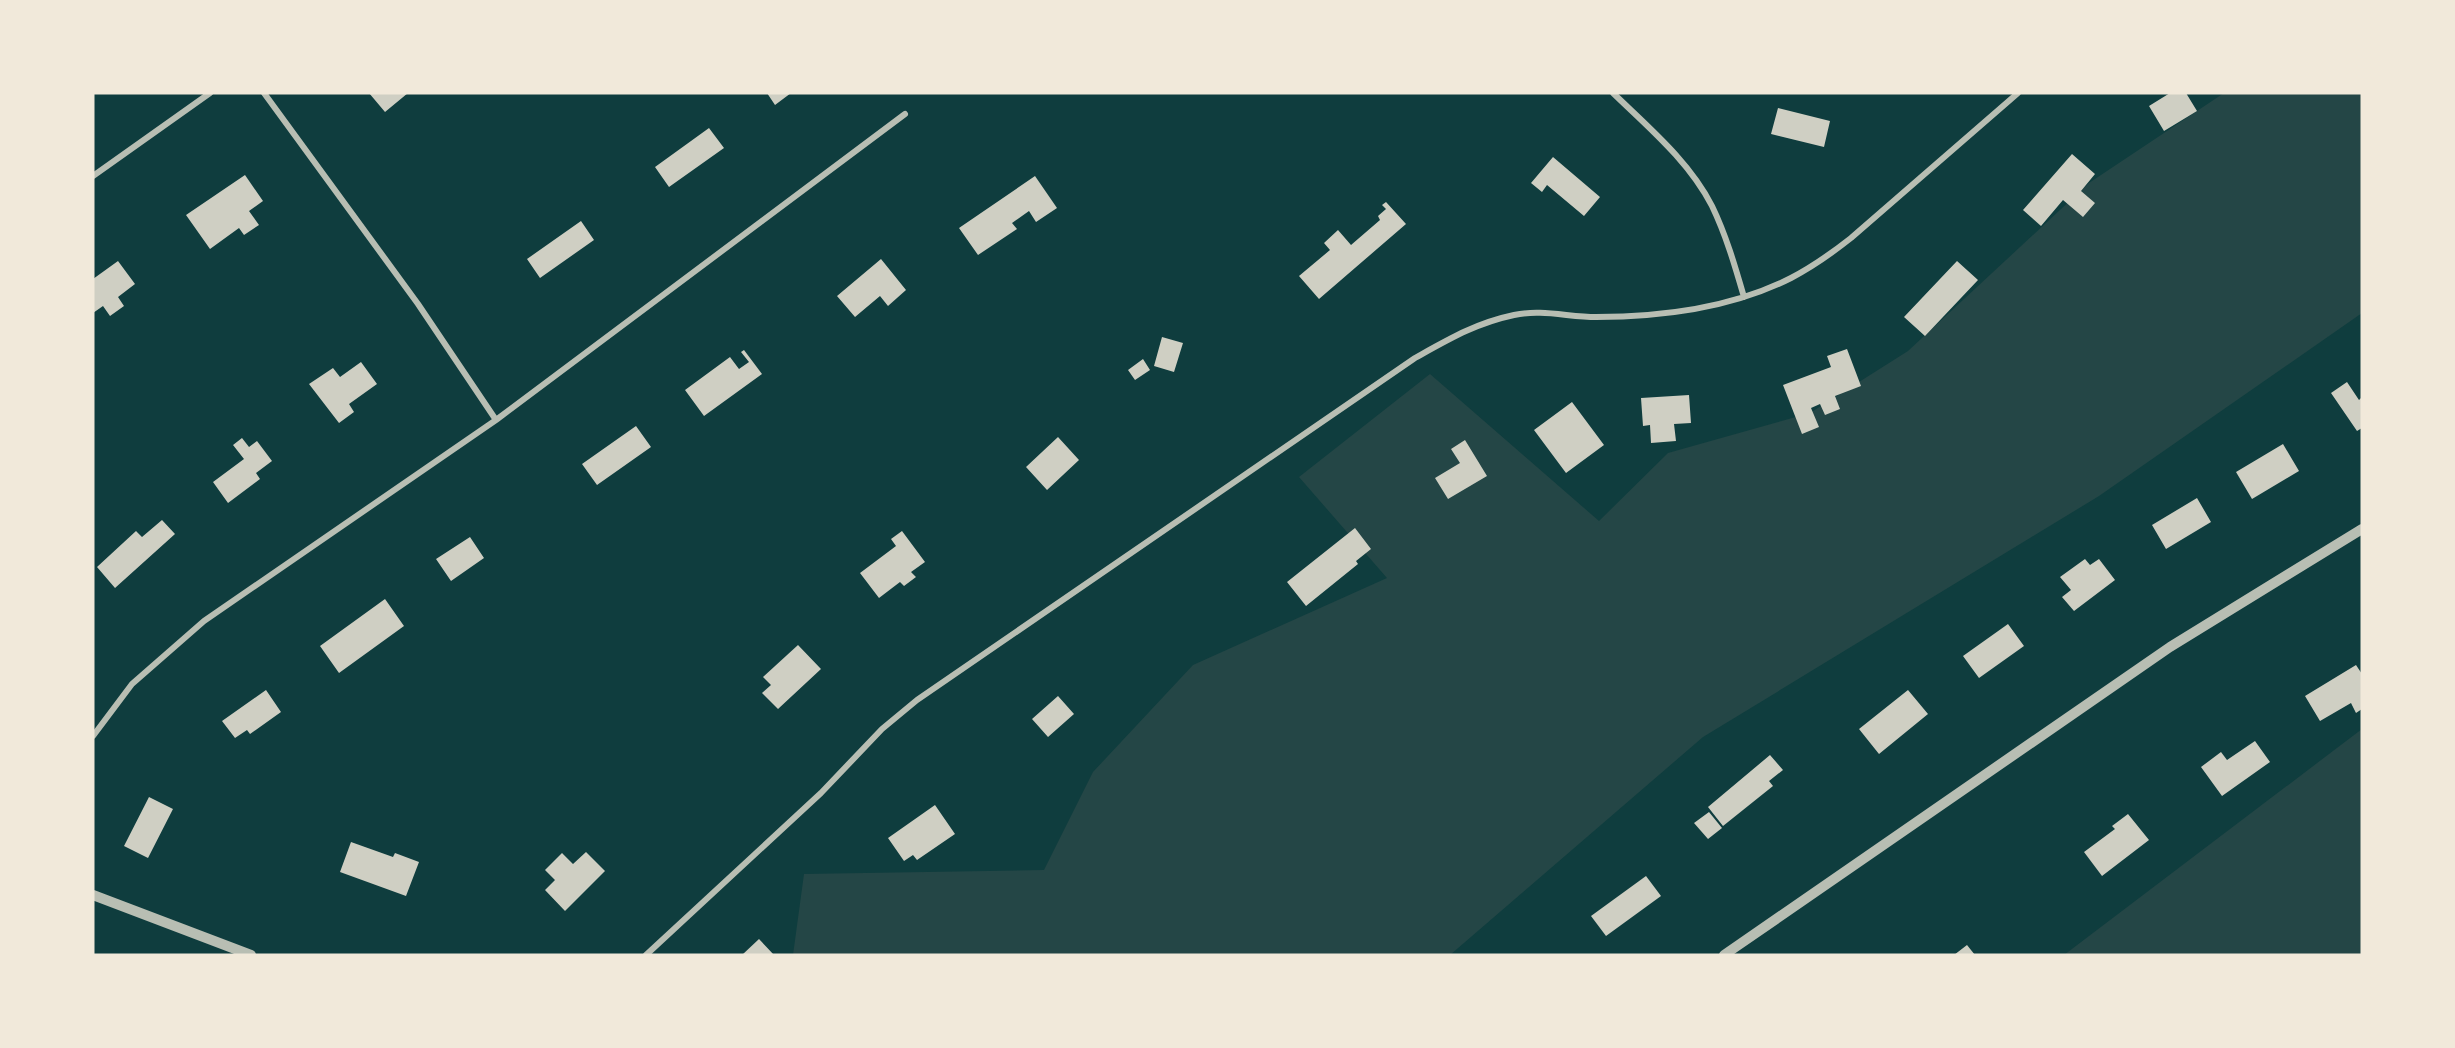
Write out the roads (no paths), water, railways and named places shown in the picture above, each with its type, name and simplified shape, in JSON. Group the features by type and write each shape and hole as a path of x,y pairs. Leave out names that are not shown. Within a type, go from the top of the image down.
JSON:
{"street":[{"path":"93,176 210,93"},
{"path":"264,93 418,304 496,420"},
{"path":"1612,93 1689,170 1711,205 1727,242 1744,297"},
{"path":"646,955 820,793 882,729 917,700 1154,535 1415,358 1478,324 1517,314 1538,313 1595,317 1666,312 1731,302 1790,279 1842,245 1976,132 2018,93"},
{"path":"93,736 132,684 204,621 496,420 905,114"},
{"path":"1724,955 2170,647 2362,529"},
{"path":"93,895 251,955"}]}
